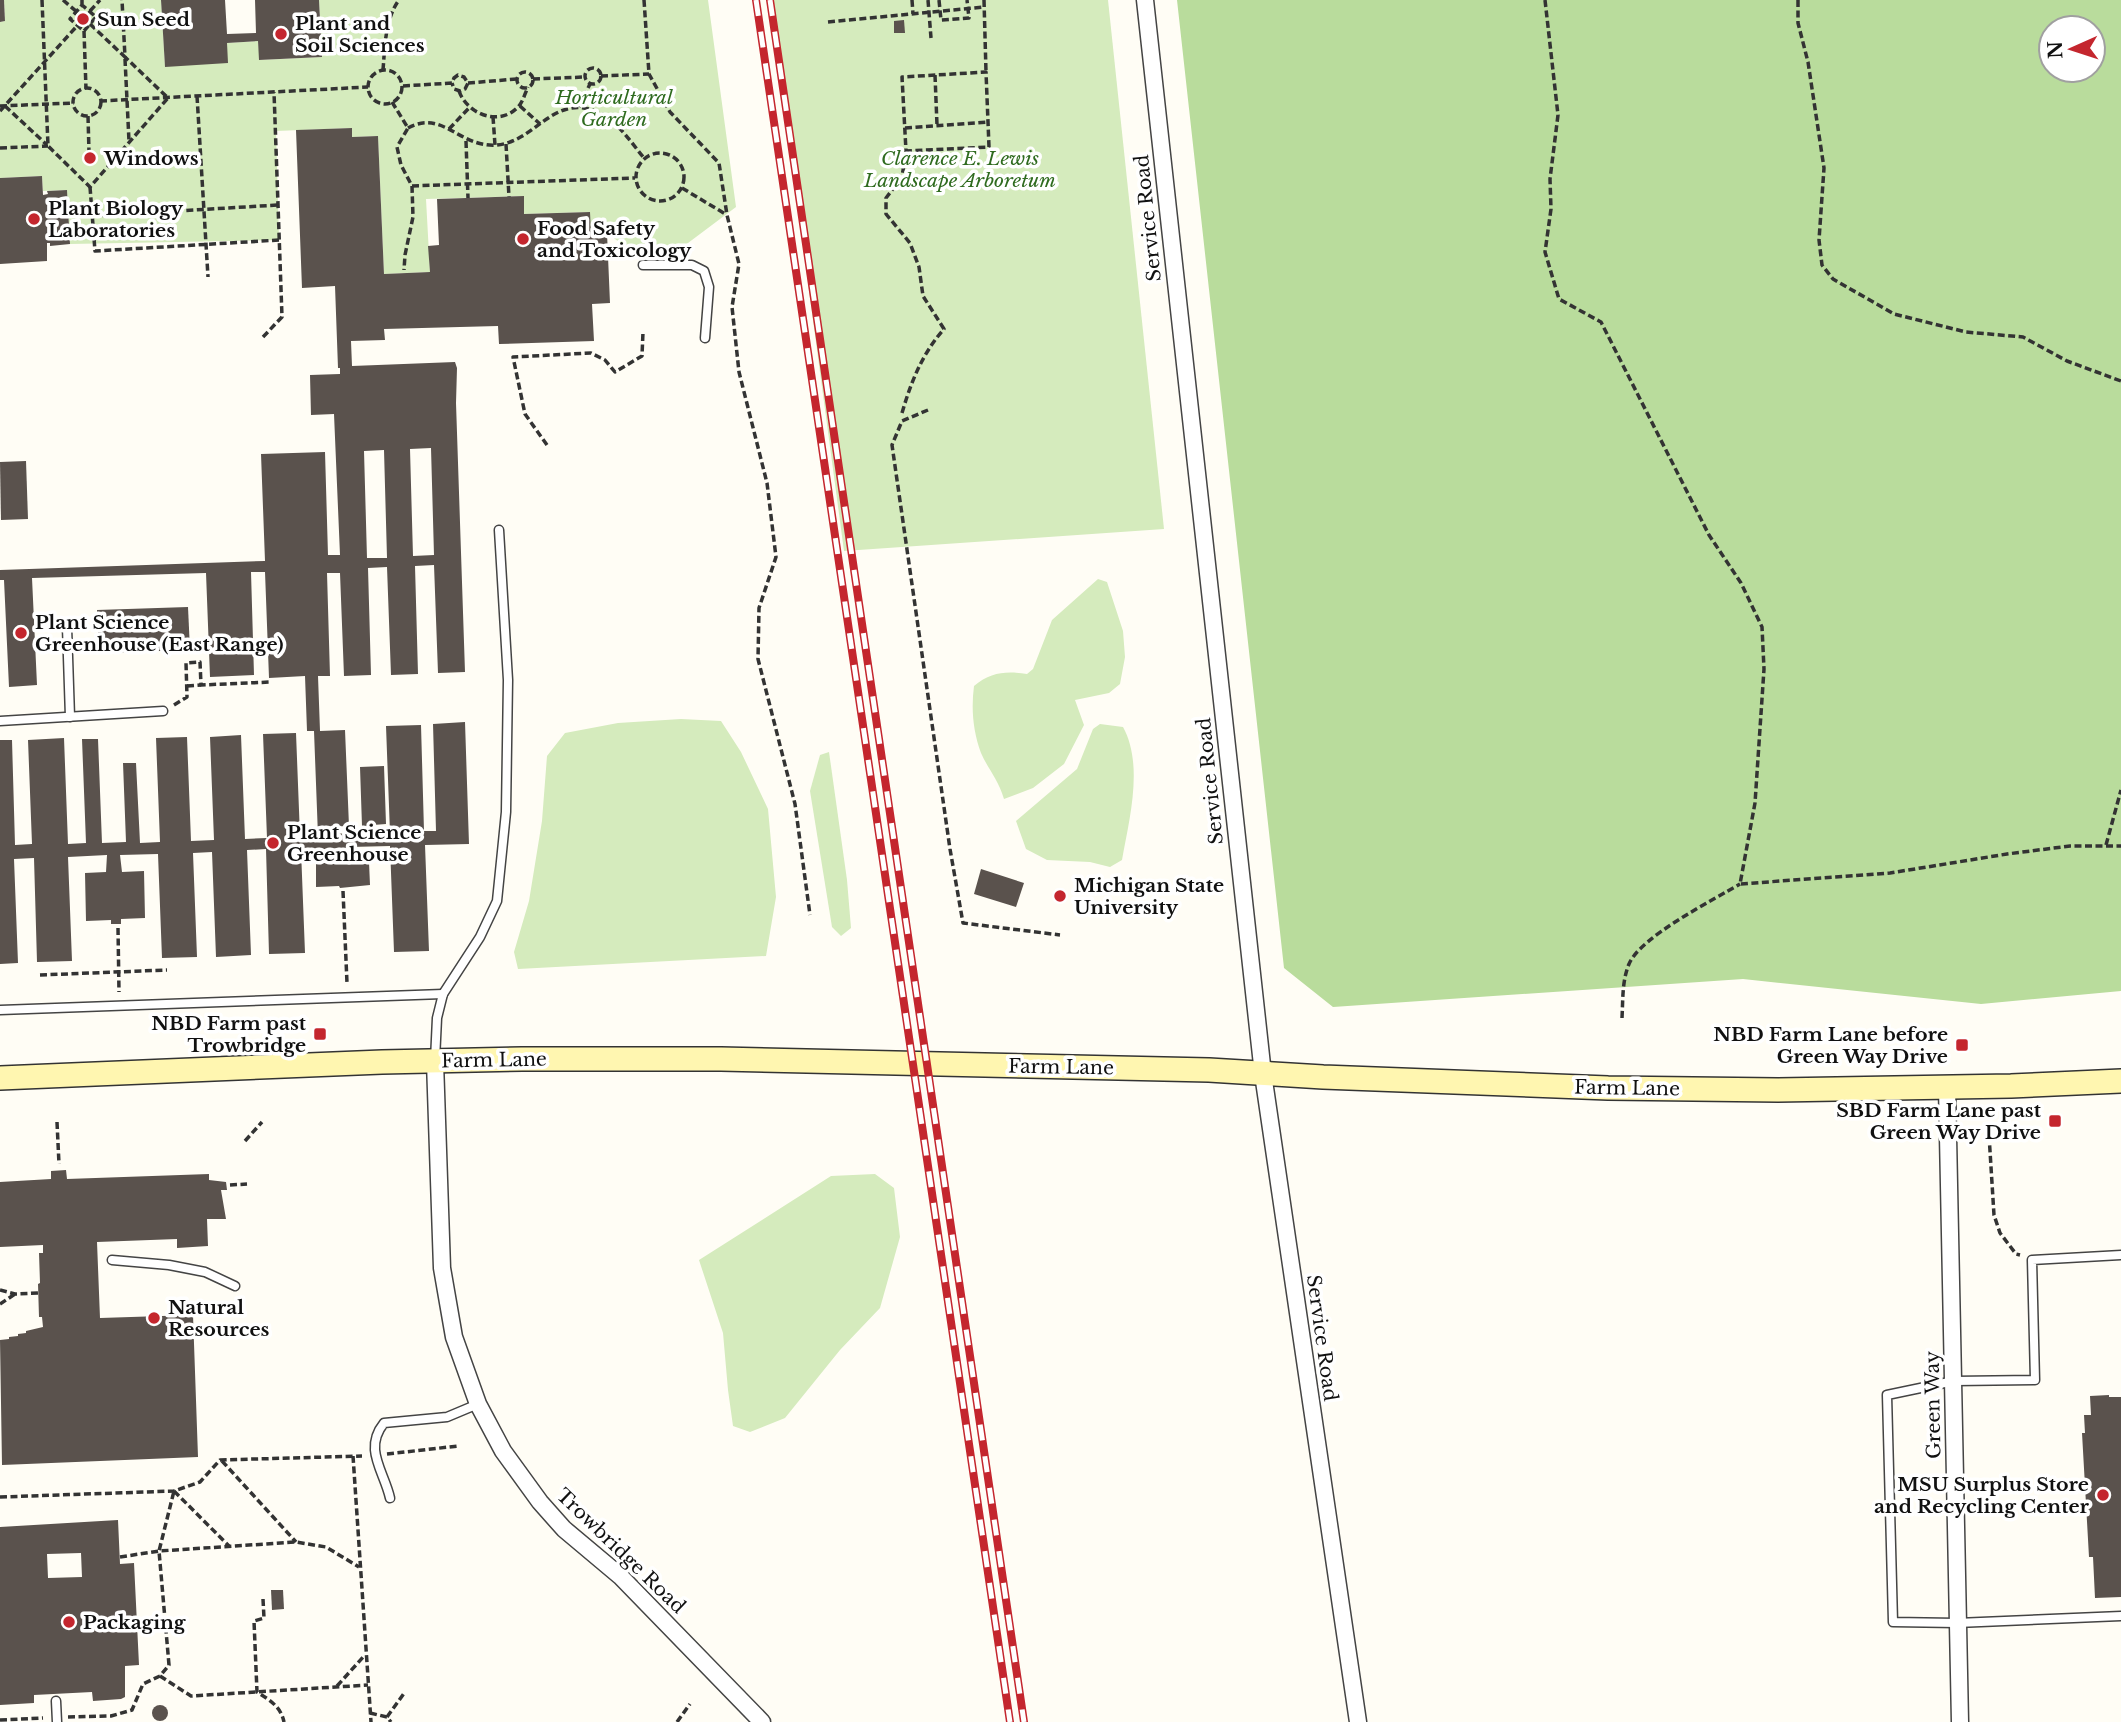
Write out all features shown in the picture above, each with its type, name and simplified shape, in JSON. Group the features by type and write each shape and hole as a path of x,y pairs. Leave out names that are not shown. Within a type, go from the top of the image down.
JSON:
{"street":[{"name":"Service Road","path":"1145,0 1263,1074 1357,1722"},
{"name":"Farm Lane","path":"0,1078 382,1062 722,1059 1209,1070 1608,1088 1778,1090 2121,1081"},
{"name":"Trowbridge Road","path":"435,1062 442,1268 454,1337 478,1404 503,1451 548,1511 591,1554 620,1576 762,1722"},
{"name":"Green Way","path":"1947,1087 1960,1722"}],"lane":[{"path":"643,265 692,265 704,271 709,287 705,338"},
{"path":"435,1062 437,1018 443,994 481,937 497,901 506,812 508,680 499,530"},
{"path":"67,627 70,717"},
{"path":"0,722 163,711"},
{"path":"0,1010 443,994"},
{"path":"2121,1255 2032,1260 2035,1380 1954,1381 1887,1395 1893,1622 1957,1623 2121,1616"},
{"path":"112,1260 169,1265 205,1272 235,1286"},
{"path":"390,1498 375,1455 375,1437 384,1423 447,1417 478,1404"},
{"path":"56,1701 56,1720"}],"path":[{"path":"42,0 48,146"},
{"path":"63,0 76,12"},
{"path":"90,11 100,0"},
{"path":"122,0 129,141"},
{"path":"383,69 397,74 403,86 400,96 392,103 377,102 368,87 371,77 383,69 392,9 399,0"},
{"path":"644,0 649,74 670,112 719,163 727,215 739,264 732,307 739,372 767,483 776,557 759,608 758,659 795,804 810,915"},
{"path":"912,0 913,14"},
{"path":"928,0 931,38"},
{"path":"939,0 941,20 968,18 967,0"},
{"path":"953,0 953,9"},
{"path":"906,151 989,147 984,0"},
{"path":"1545,0 1558,115 1549,179 1551,209 1545,252 1559,299 1601,322 1709,535 1741,583 1762,627 1764,669 1755,803 1740,884"},
{"path":"1798,0 1798,23 1808,62 1824,168 1819,240 1822,265 1833,279 1894,314 1966,332 2023,337 2067,361 2121,381"},
{"path":"84,31 70,19 82,3 96,17 84,31 86,89"},
{"path":"828,22 984,7"},
{"path":"90,24 168,98"},
{"path":"2,108 77,26"},
{"path":"585,77 587,71 592,68 601,76"},
{"path":"468,83 517,79 524,72 531,74 533,79"},
{"path":"902,413 911,383 928,347 944,329 923,296 919,267 910,243 886,214 886,198 902,177 906,151 902,77 986,72"},
{"path":"601,76 649,74"},
{"path":"468,83 464,77 458,75 452,83 469,108 485,116 494,117 520,106 533,79"},
{"path":"935,75 937,125"},
{"path":"590,84 597,83 601,76"},
{"path":"533,79 585,77"},
{"path":"585,77 590,84"},
{"path":"517,79 520,86 528,87"},
{"path":"403,86 452,83"},
{"path":"458,91 465,89 468,83"},
{"path":"579,107 590,84"},
{"path":"100,101 368,87"},
{"path":"92,88 100,101 100,108 92,115 82,116 74,109 73,96 80,89 92,88"},
{"path":"263,337 282,317 274,92"},
{"path":"197,96 208,277"},
{"path":"90,187 168,98"},
{"path":"2,108 74,103"},
{"path":"392,103 408,128"},
{"path":"520,106 540,124"},
{"path":"404,270 413,217 412,186 401,164 397,146 408,128 415,124 432,122 466,140 506,144 530,133 559,111 579,107 607,117 644,158"},
{"path":"2,108 48,146 90,187 94,251 279,240"},
{"path":"449,129 469,108"},
{"path":"88,116 89,152"},
{"path":"494,117 495,145"},
{"path":"905,128 988,122"},
{"path":"466,140 468,198"},
{"path":"506,144 509,197"},
{"path":"0,149 48,146"},
{"path":"661,152 676,158 684,172 682,188 670,199 655,201 643,194 635,178 637,168 644,158 661,152"},
{"path":"412,186 635,178"},
{"path":"682,188 727,215"},
{"path":"92,216 278,205"},
{"path":"547,445 525,414 513,357 591,353 605,360 615,372 642,356 643,332"},
{"path":"928,410 902,421 892,444 963,923 1060,935"},
{"path":"163,711 187,697 186,663 200,662 201,685"},
{"path":"187,686 271,682"},
{"path":"2106,845 2121,790"},
{"path":"1622,1018 1624,983 1630,960 1649,939 1740,884 1890,873 2007,854 2121,846"},
{"path":"344,891 348,996"},
{"path":"118,928 119,1005"},
{"path":"40,975 167,970"},
{"path":"57,1122 59,1164"},
{"path":"245,1141 262,1122"},
{"path":"1989,1135 1994,1215 2000,1233 2016,1254 2032,1260"},
{"path":"230,1185 247,1184"},
{"path":"0,1290 15,1294 38,1293"},
{"path":"0,1304 15,1294"},
{"path":"0,1497 174,1491 200,1482 220,1460 353,1457 458,1446"},
{"path":"353,1457 370,1722"},
{"path":"220,1460 296,1542"},
{"path":"174,1491 229,1546"},
{"path":"0,1720 111,1716 132,1710 142,1684 160,1676 169,1665 159,1551 174,1491"},
{"path":"120,1557 159,1551 296,1542 326,1548 360,1568"},
{"path":"257,1692 254,1621 264,1618 263,1599"},
{"path":"336,1687 366,1655"},
{"path":"160,1676 191,1696 368,1685"},
{"path":"257,1692 275,1704 284,1722"},
{"path":"387,1717 405,1692"},
{"path":"677,1722 690,1704"},
{"path":"370,1713 387,1717 391,1722"}],"green space":[{"name":"Horticultural Garden","path":"4,0 161,0 165,66 227,43 258,41 260,60 322,57 319,0 708,0 736,207 684,246 623,245 607,233 591,233 589,212 524,214 523,196 426,199 430,272 384,274 378,136 352,137 351,128 276,131 279,240 70,244 67,190 43,191 42,176 0,178 0,22 5,21"},
{"name":"Clarence E. Lewis Landscape Arboretum","path":"770,0 1108,0 1164,529 844,551"},
{"path":"1177,0 2121,0 2121,991 1981,1004 1743,979 1333,1007 1284,968"},
{"path":"1098,579 1107,582 1123,631 1125,657 1120,684 1109,693 1075,700 1084,725 1064,764 1033,788 1004,799 978,745 973,720 974,686 993,675 1027,674 1033,669 1052,620"},
{"path":"681,719 721,721 741,752 768,809 776,897 766,956 518,969 514,952 529,901 542,821 547,756 565,733 618,723"},
{"path":"1100,724 1123,727 1133,758 1133,793 1122,860 1110,867 1090,862 1047,860 1026,849 1016,821 1077,769 1093,729"},
{"path":"829,752 851,928 841,936 832,927 810,791 820,755"},
{"path":"875,1174 894,1188 900,1237 880,1308 840,1350 785,1418 750,1432 733,1426 723,1333 699,1260 831,1176"}],"building":[{"path":"0,0 4,0 5,21 0,22"},
{"name":"Plant and Soil Sciences","path":"161,0 225,0 227,34 256,33 255,0 319,0 322,57 259,60 258,41 227,43 228,63 165,67"},
{"path":"904,20 905,33 894,33 894,21"},
{"path":"352,128 352,137 378,136 384,274 430,272 428,246 439,245 437,199 524,196 524,214 590,212 591,233 607,233 610,303 592,304 594,341 499,344 498,326 384,329 385,340 351,341 352,366 455,362 465,672 438,673 434,565 415,566 418,674 391,675 387,567 368,568 371,675 344,676 340,573 327,573 330,676 318,676 320,731 345,730 349,826 324,827 324,834 364,833 360,767 384,766 386,824 373,825 373,834 390,833 386,726 421,725 424,831 436,831 433,724 465,722 469,844 425,845 429,951 394,952 390,846 350,847 350,863 369,862 370,885 340,888 316,887 316,863 333,863 333,849 301,850 305,953 269,954 266,849 247,850 251,955 216,957 212,852 193,853 197,957 162,958 158,854 120,855 122,872 144,871 145,918 121,919 121,924 111,924 111,920 86,921 85,873 106,872 107,855 68,857 72,961 37,962 34,858 14,859 18,963 0,964 0,740 12,740 15,845 32,844 28,740 64,738 68,844 86,843 82,739 98,739 102,843 126,842 123,763 136,763 140,843 160,842 156,738 187,737 191,841 214,840 210,737 241,735 245,839 267,838 263,734 296,733 300,836 318,836 314,731 307,731 305,676 269,678 265,572 251,572 254,675 210,677 206,573 32,578 37,685 9,687 4,580 0,580 0,570 265,561 261,454 325,452 328,555 340,555 334,414 311,415 310,375 340,374 335,286 302,288 296,130","holes":["431,448 434,555 413,556 410,449","384,450 387,558 367,558 364,451"]},
{"name":"Plant Biology Laboratories","path":"42,176 43,195 48,194 47,191 67,190 70,244 50,246 50,243 47,243 47,261 0,264 0,178"},
{"path":"26,461 28,519 1,520 0,462"},
{"path":"188,607 190,650 99,653 97,610"},
{"path":"981,869 1024,883 1016,907 974,894"},
{"name":"Natural Resources","path":"66,1170 67,1179 209,1174 209,1180 226,1182 227,1190 221,1190 226,1219 207,1219 208,1246 177,1248 177,1239 97,1242 100,1318 193,1315 198,1457 2,1465 0,1340 43,1327 42,1317 39,1317 38,1284 39,1253 43,1253 43,1245 0,1247 0,1182 51,1179 51,1171"},
{"name":"MSU Surplus Store and Recycling Center","path":"2090,1396 2121,1397 2121,1597 2095,1598 2093,1557 2089,1557 2082,1433 2085,1433 2084,1415 2091,1415"},
{"name":"Packaging","path":"118,1520 120,1564 134,1563 139,1665 125,1666 125,1697 93,1701 92,1692 34,1695 34,1703 0,1705 0,1527","holes":["81,1553 82,1577 48,1578 47,1554"]},
{"path":"271,1590 283,1590 284,1609 272,1610"},
{"path":"160,1705 166,1707 166,1719 160,1721 154,1719 152,1713 154,1707"}],"railway":[{"path":"756,0 1010,1722"},
{"path":"770,0 1024,1722"}],"place":[{"name":"Sun Seed","path":"83,19"},
{"name":"Plant and Soil Sciences","path":"281,34"},
{"name":"Windows","path":"90,158"},
{"name":"Plant Biology Laboratories","path":"34,219"},
{"name":"Food Safety and Toxicology","path":"523,239"},
{"name":"Plant Science Greenhouse (East Range)","path":"21,633"},
{"name":"Plant Science Greenhouse","path":"273,843"},
{"name":"Michigan State University","path":"1060,896"},
{"name":"NBD Farm past Trowbridge","path":"320,1034"},
{"name":"NBD Farm Lane before Green Way Drive","path":"1962,1045"},
{"name":"SBD Farm Lane past Green Way Drive","path":"2055,1121"},
{"name":"Natural Resources","path":"154,1318"},
{"name":"MSU Surplus Store and Recycling Center","path":"2103,1495"},
{"name":"Packaging","path":"69,1622"}]}
